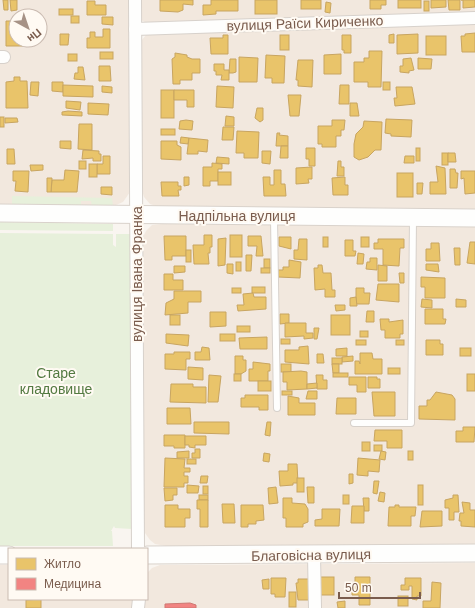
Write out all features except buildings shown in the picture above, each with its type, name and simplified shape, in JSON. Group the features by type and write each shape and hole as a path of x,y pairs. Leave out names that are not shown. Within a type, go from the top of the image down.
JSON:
{"main road":[{"name":"Надпільна вулиця","path":"0,214 475,218"},
{"name":"Благовісна вулиця","path":"148,555 475,553"}],"street":[{"name":"вулиця Івана Франка","path":"134,0 138,548"},
{"name":"вулиця Раїси Кириченко","path":"134,29 475,18"},
{"path":"314,555 315,608"}],"lane":[{"path":"274,216 277,408"},
{"path":"354,423 411,423 413,217"}],"shaded area":[{"path":"0,0 130,0 130,192 123,202 116,205 0,205"},
{"path":"139,0 475,0 475,14 147,23 141,20 139,14"},
{"path":"475,22 475,209 159,207 150,204 144,197 141,187 140,42 148,33"},
{"path":"152,225 475,226 475,544 166,546 155,544 150,540 145,533 144,526 143,237"},
{"path":"475,563 475,608 145,608 145,600 148,600 148,572 152,568 160,565"},
{"path":"0,565 8,565 8,600 132,600 132,608 0,608"}],"green space":[{"path":"12,196 112,198 113,206 92,206 91,201 81,201 81,206 12,205"},
{"path":"0,222 113,224 113,231 0,230"},
{"name":"Старе кладовище","path":"0,233 113,234 113,245 116,247 116,234 130,234 132,529 115,528 114,526 111,531 113,546 0,546"}]}
